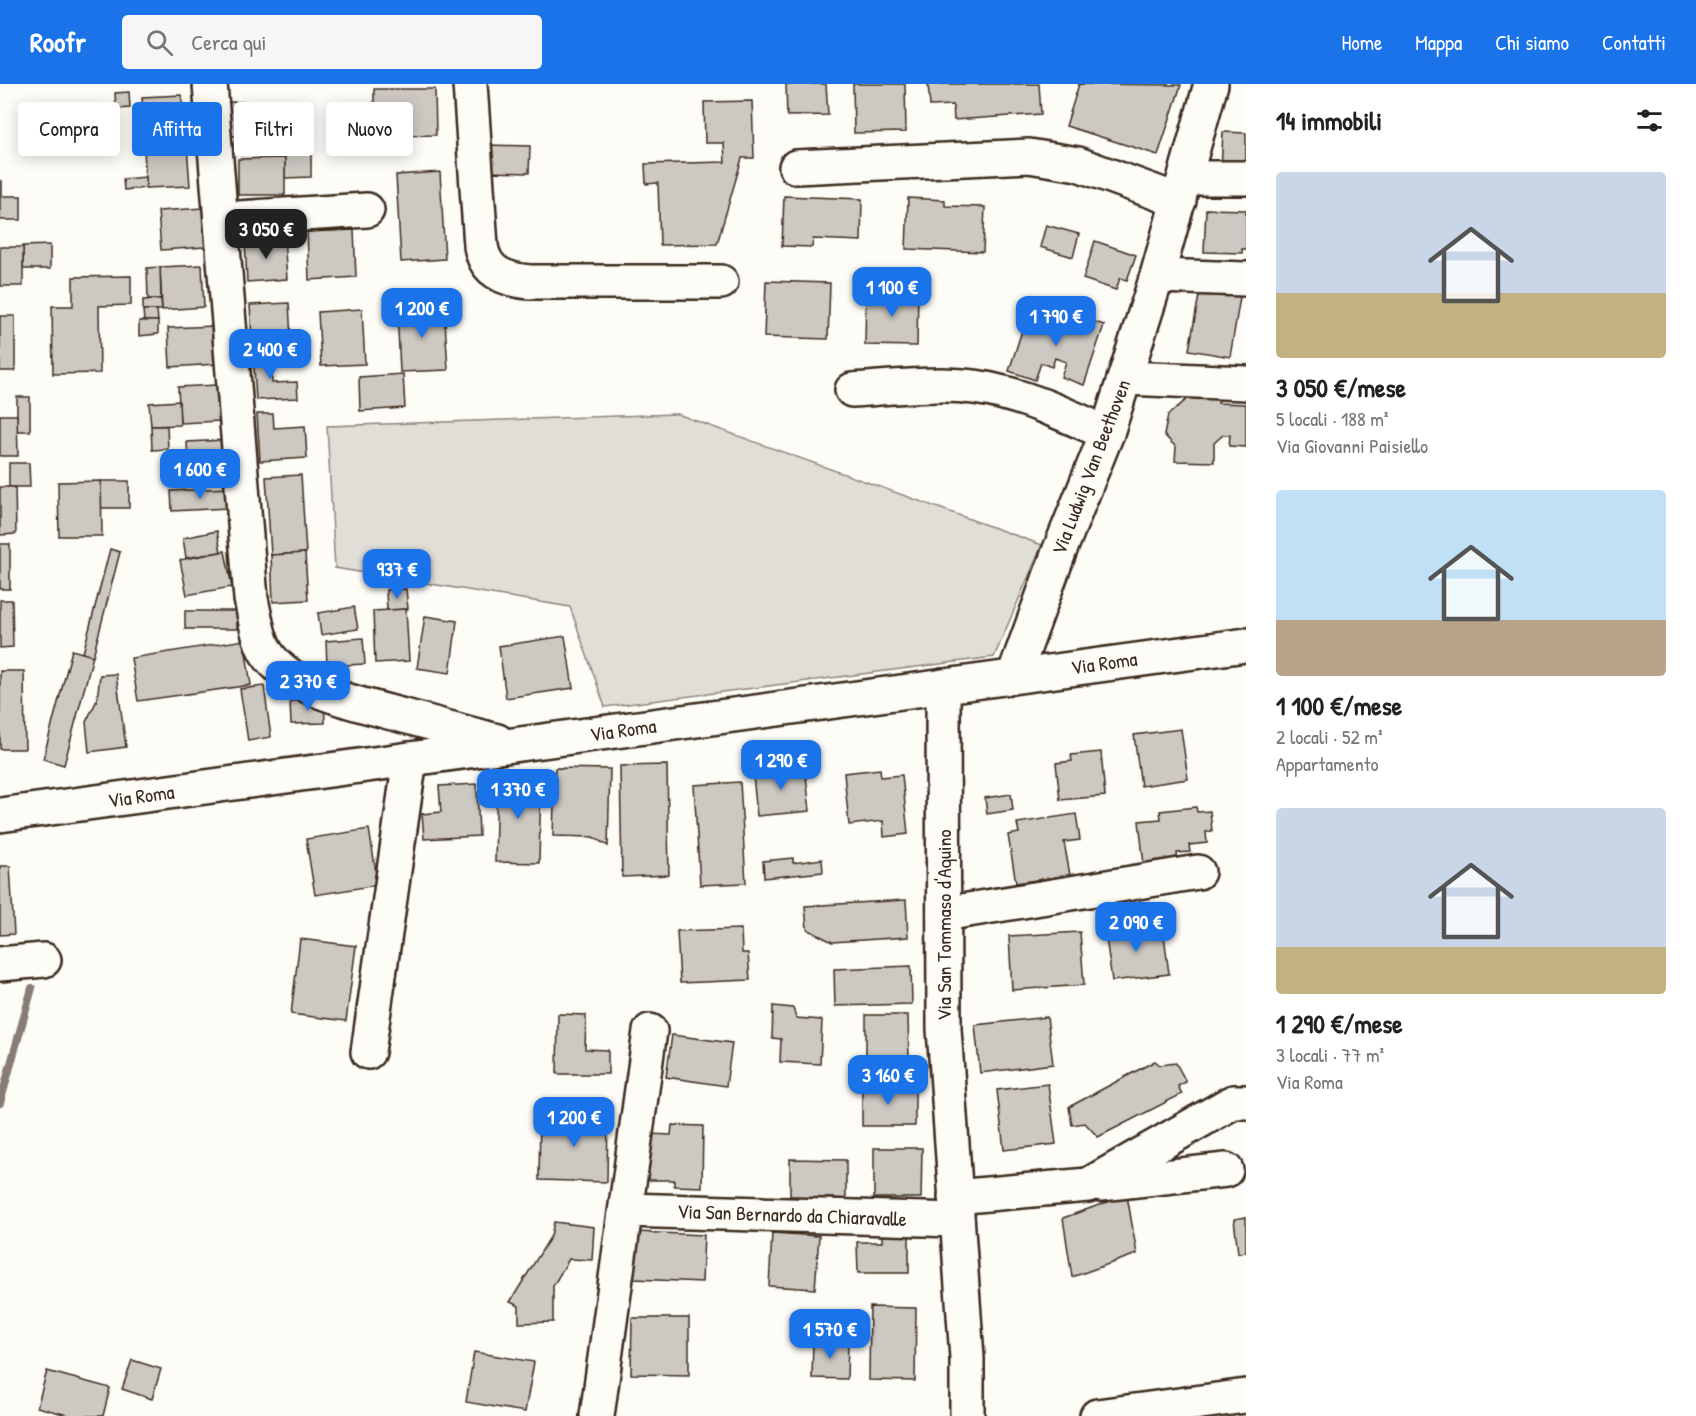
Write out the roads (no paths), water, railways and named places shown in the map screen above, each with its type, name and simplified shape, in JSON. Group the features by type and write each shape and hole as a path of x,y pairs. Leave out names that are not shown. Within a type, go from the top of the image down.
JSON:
{"street":[{"path":"210,84 251,599 257,628 266,651 284,670 312,687 334,696 511,745"},
{"path":"470,84 481,246 485,260 497,274 510,280 530,282 721,282"},
{"name":"Via Ludwig Van Beethoven","path":"1014,675 1059,552 1107,433 1158,276 1211,84"},
{"path":"796,167 1029,156 1078,164 1182,189 1246,178"},
{"path":"221,219 367,210"},
{"path":"1158,276 1246,279"},
{"path":"1125,378 1246,383"},
{"path":"852,390 947,385 990,390 1013,396 1107,433"},
{"name":"Via Roma","path":"0,815 1246,645"},
{"name":"Via San Tommaso d'Aquino","path":"943,686 944,1029 967,1358 967,1416"},
{"path":"368,1052 410,759"},
{"path":"944,914 1198,872"},
{"path":"0,963 44,960"},
{"path":"597,1416 650,1031"},
{"path":"1088,1185 1233,1102 1246,1102"},
{"name":"Via San Bernardo da Chiaravalle","path":"626,1210 956,1208 1088,1185 1227,1170"},
{"path":"1097,1416 1246,1396"}],"waterway":[{"path":"0,1103 32,988"}]}
